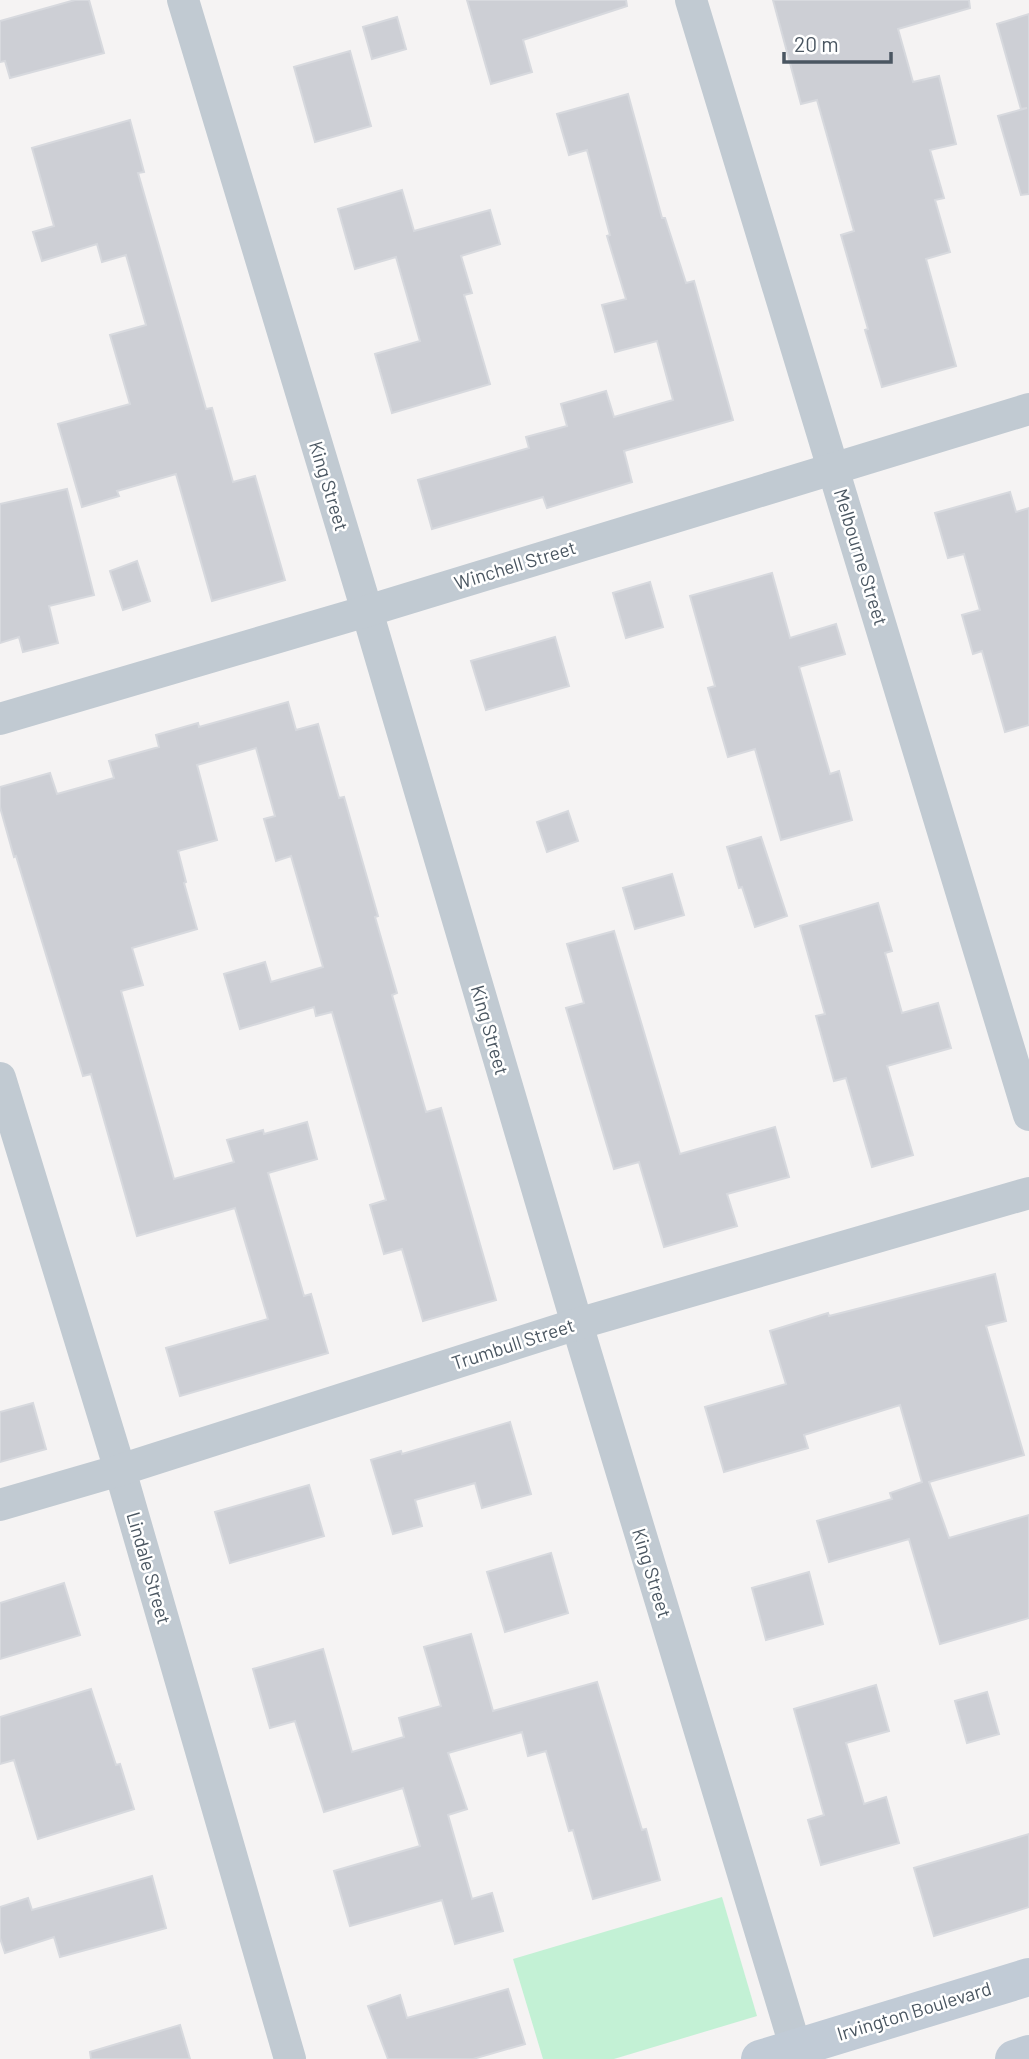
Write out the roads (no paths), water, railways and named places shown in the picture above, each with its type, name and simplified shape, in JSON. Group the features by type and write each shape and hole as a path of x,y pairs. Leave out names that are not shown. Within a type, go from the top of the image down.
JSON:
{"main road":[{"name":"Irvington Boulevard","path":"760,2059 798,2054 1029,1977"},
{"path":"1014,2059 1029,2054"}],"street":[{"name":"King Street","path":"183,0 577,1324 798,2054"},
{"name":"Melbourne Street","path":"691,0 1029,1115"},
{"name":"Winchell Street","path":"0,719 367,611 1029,409"},
{"name":"Lindale Street","path":"0,1078 120,1470 290,2059"},
{"name":"Trumbull Street","path":"0,1505 120,1470 577,1324 1029,1193"}]}
